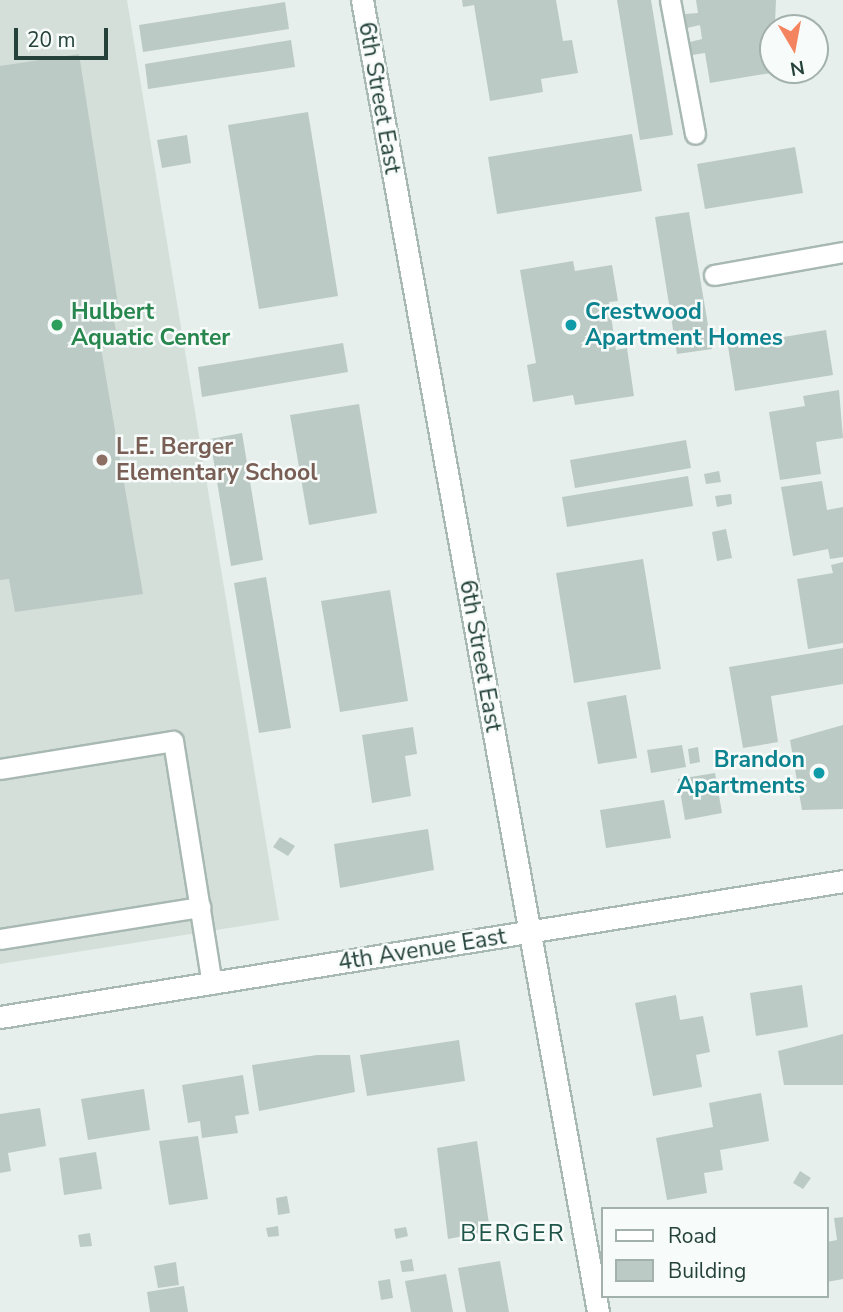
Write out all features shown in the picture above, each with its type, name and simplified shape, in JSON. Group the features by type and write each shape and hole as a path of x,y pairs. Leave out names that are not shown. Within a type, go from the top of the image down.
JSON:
{"street":[{"name":"6th Street East","path":"362,0 598,1312"},
{"name":"4th Avenue East","path":"0,1017 843,881"}],"lane":[{"path":"670,0 695,134"},
{"path":"714,275 843,253"},
{"path":"0,769 173,741 212,984"},
{"path":"0,939 200,907"}],"shaded area":[{"name":"L.E. Berger Elementary School","path":"0,0 127,0 279,920 0,964"}],"building":[{"path":"462,0 556,0 563,41 572,40 578,73 541,79 543,92 490,101 474,5 463,7"},
{"path":"617,0 651,0 673,135 640,140"},
{"path":"696,0 776,0 775,14 759,14 759,75 710,83 705,53 692,55 690,42 702,39 700,25 687,28 685,14 698,13"},
{"path":"285,2 289,29 143,52 139,25"},
{"path":"291,40 295,67 148,89 145,64"},
{"name":"Hulbert Aquatic Center","path":"79,54 118,304 111,305 119,346 101,348 143,594 15,612 9,579 0,580 0,66"},
{"path":"308,112 338,296 259,309 228,125"},
{"path":"632,134 642,191 497,214 488,157"},
{"path":"187,135 191,163 162,168 157,140"},
{"path":"795,147 803,193 705,209 697,164"},
{"path":"689,212 712,349 677,354 655,217"},
{"name":"Crestwood Apartment Homes","path":"573,261 575,271 612,265 618,301 609,302 616,350 627,348 634,396 575,405 573,395 533,402 527,365 536,363 520,270"},
{"path":"826,330 833,375 735,391 728,346"},
{"path":"343,343 348,372 202,397 198,367"},
{"path":"839,390 843,438 816,442 821,474 780,480 769,412 805,406 803,396"},
{"path":"359,404 377,513 309,525 290,415"},
{"path":"242,433 263,560 231,566 210,439"},
{"path":"686,440 691,468 575,488 570,460"},
{"path":"719,471 721,482 706,484 704,474"},
{"path":"688,476 693,506 567,527 562,497"},
{"path":"822,481 827,510 843,507 843,557 830,559 828,549 793,556 781,487"},
{"path":"731,494 732,504 717,507 715,496"},
{"path":"726,529 732,558 717,561 712,532"},
{"path":"643,559 661,669 574,683 556,573"},
{"path":"843,562 843,643 808,649 797,579 833,573 831,565"},
{"path":"266,577 291,728 259,733 234,583"},
{"path":"390,590 408,701 340,712 321,601"},
{"path":"843,648 843,684 771,696 778,742 743,748 729,667"},
{"path":"626,695 637,758 598,764 587,702"},
{"name":"Brandon Apartments","path":"843,725 843,809 802,810 790,740"},
{"path":"413,727 417,754 405,756 411,796 372,803 362,735"},
{"path":"682,745 686,767 651,773 647,750"},
{"path":"698,747 700,762 690,764 688,749"},
{"path":"715,773 722,813 685,820 678,779"},
{"path":"664,800 671,838 606,848 600,810"},
{"path":"428,829 434,870 340,888 334,844"},
{"path":"280,837 295,846 288,856 273,847"},
{"path":"802,985 808,1027 756,1036 750,993"},
{"path":"676,995 680,1020 703,1016 710,1052 696,1055 702,1087 653,1096 635,1003"},
{"path":"843,1034 843,1085 784,1085 778,1051"},
{"path":"459,1040 465,1081 367,1096 360,1055"},
{"path":"317,1055 350,1055 355,1092 259,1111 252,1065"},
{"path":"243,1075 249,1114 235,1116 238,1133 202,1138 200,1121 188,1123 182,1085"},
{"path":"144,1089 150,1130 88,1140 81,1099"},
{"path":"761,1093 769,1141 720,1150 723,1170 704,1173 707,1193 667,1200 656,1138 713,1127 709,1103"},
{"path":"40,1108 46,1146 8,1153 11,1171 0,1173 0,1114"},
{"path":"198,1136 208,1199 169,1205 159,1141"},
{"path":"477,1141 490,1231 448,1239 437,1148"},
{"path":"96,1152 102,1189 64,1195 59,1158"},
{"path":"800,1171 811,1178 803,1189 793,1183"},
{"path":"287,1196 290,1213 278,1215 276,1198"},
{"path":"843,1217 843,1279 829,1282 829,1242 837,1240 834,1218"},
{"path":"278,1226 279,1236 268,1237 266,1228"},
{"path":"406,1227 408,1236 396,1239 394,1229"},
{"path":"90,1233 92,1246 80,1247 78,1235"},
{"path":"412,1259 414,1271 402,1272 400,1261"},
{"path":"500,1261 509,1312 466,1312 458,1268"},
{"path":"176,1262 179,1285 158,1288 154,1266"},
{"path":"446,1274 453,1312 411,1312 405,1281"},
{"path":"390,1279 393,1298 381,1300 378,1281"},
{"path":"184,1286 188,1312 150,1312 147,1292"}],"place":[{"name":"Hulbert Aquatic Center","path":"57,325"},
{"name":"Crestwood Apartment Homes","path":"571,325"},
{"name":"L.E. Berger Elementary School","path":"102,460"},
{"name":"Brandon Apartments","path":"819,773"}],"district":[{"name":"BERGER","path":"513,1234"}]}
